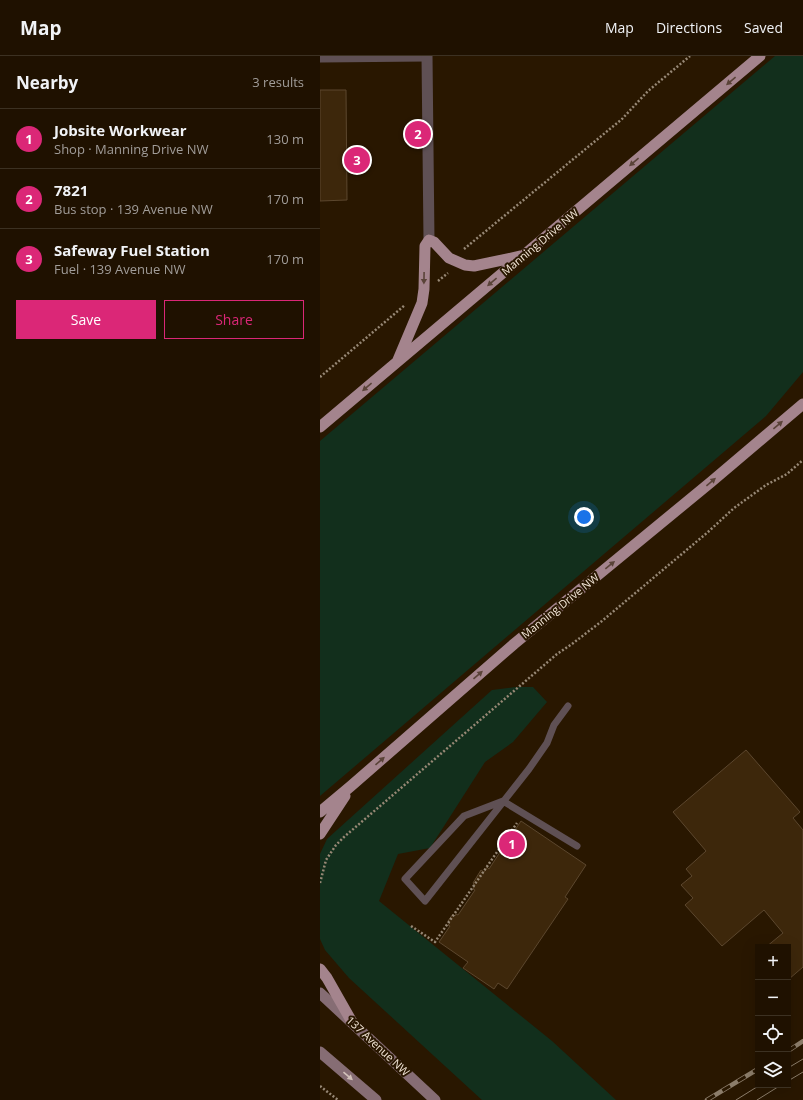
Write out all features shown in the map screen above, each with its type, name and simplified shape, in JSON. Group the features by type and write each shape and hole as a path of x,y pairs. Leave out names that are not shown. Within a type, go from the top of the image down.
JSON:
{"main road":[{"name":"Manning Drive NW","path":"320,427 760,56"},
{"path":"397,362 422,303 424,289 425,246 429,240 434,242 449,258 465,265 474,266 524,255"},
{"name":"Manning Drive NW","path":"320,812 514,644 699,492 803,404"},
{"path":"320,834 351,786"},
{"path":"320,970 327,978 352,1022"},
{"name":"137 Avenue NW","path":"320,993 435,1100"},
{"path":"320,1052 376,1100"}],"street":[{"path":"427,57 429,240"}],"lane":[{"path":"320,59 343,57 427,57"},
{"path":"503,801 464,816 405,879 425,901 529,769 547,743 554,725 568,706"},
{"path":"503,801 576,846"}],"path":[{"path":"462,251 622,119 648,91 690,56"},
{"path":"438,282 453,270"},
{"path":"320,377 408,303"},
{"path":"320,882 326,860 344,837 557,654 602,621 708,532 734,508 766,485 787,474 803,460"},
{"path":"411,926 435,942 518,821"},
{"path":"320,1086 338,1100"}],"green space":[{"path":"775,56 803,56 803,372 766,416 320,796 320,441"},
{"path":"516,687 533,687 547,702 513,742 485,762 430,848 398,854 379,901 552,1041 616,1100 482,1100 349,978 325,950 320,939 320,854 327,839 492,690"}],"building":[{"path":"320,90 346,90 347,200 320,201"},
{"path":"746,750 800,812 793,818 803,830 803,967 791,977 791,944 770,944 783,933 764,910 722,946 685,905 693,898 681,885 692,876 686,869 706,851 673,812"},
{"path":"521,821 586,865 565,897 568,899 507,989 498,983 494,989 463,968 468,962 439,942 450,926 448,925 450,923 448,921 453,914 455,916 456,914 458,915 475,890 473,889 475,885 473,883 481,870 484,872 487,867 489,869 506,843 505,842 507,839 505,837 510,830 512,832 514,829 515,830"}],"tram line":[{"path":"791,1066 803,1059"},
{"path":"791,1079 803,1072"},
{"path":"736,1100 755,1088"},
{"path":"757,1100 776,1088"}],"railway":[{"path":"791,1049 803,1041"},
{"path":"707,1100 755,1071"}],"place":[{"name":"7821","path":"418,134"},
{"name":"Safeway Fuel Station","path":"357,160"},
{"name":"Jobsite Workwear","path":"512,844"}]}
